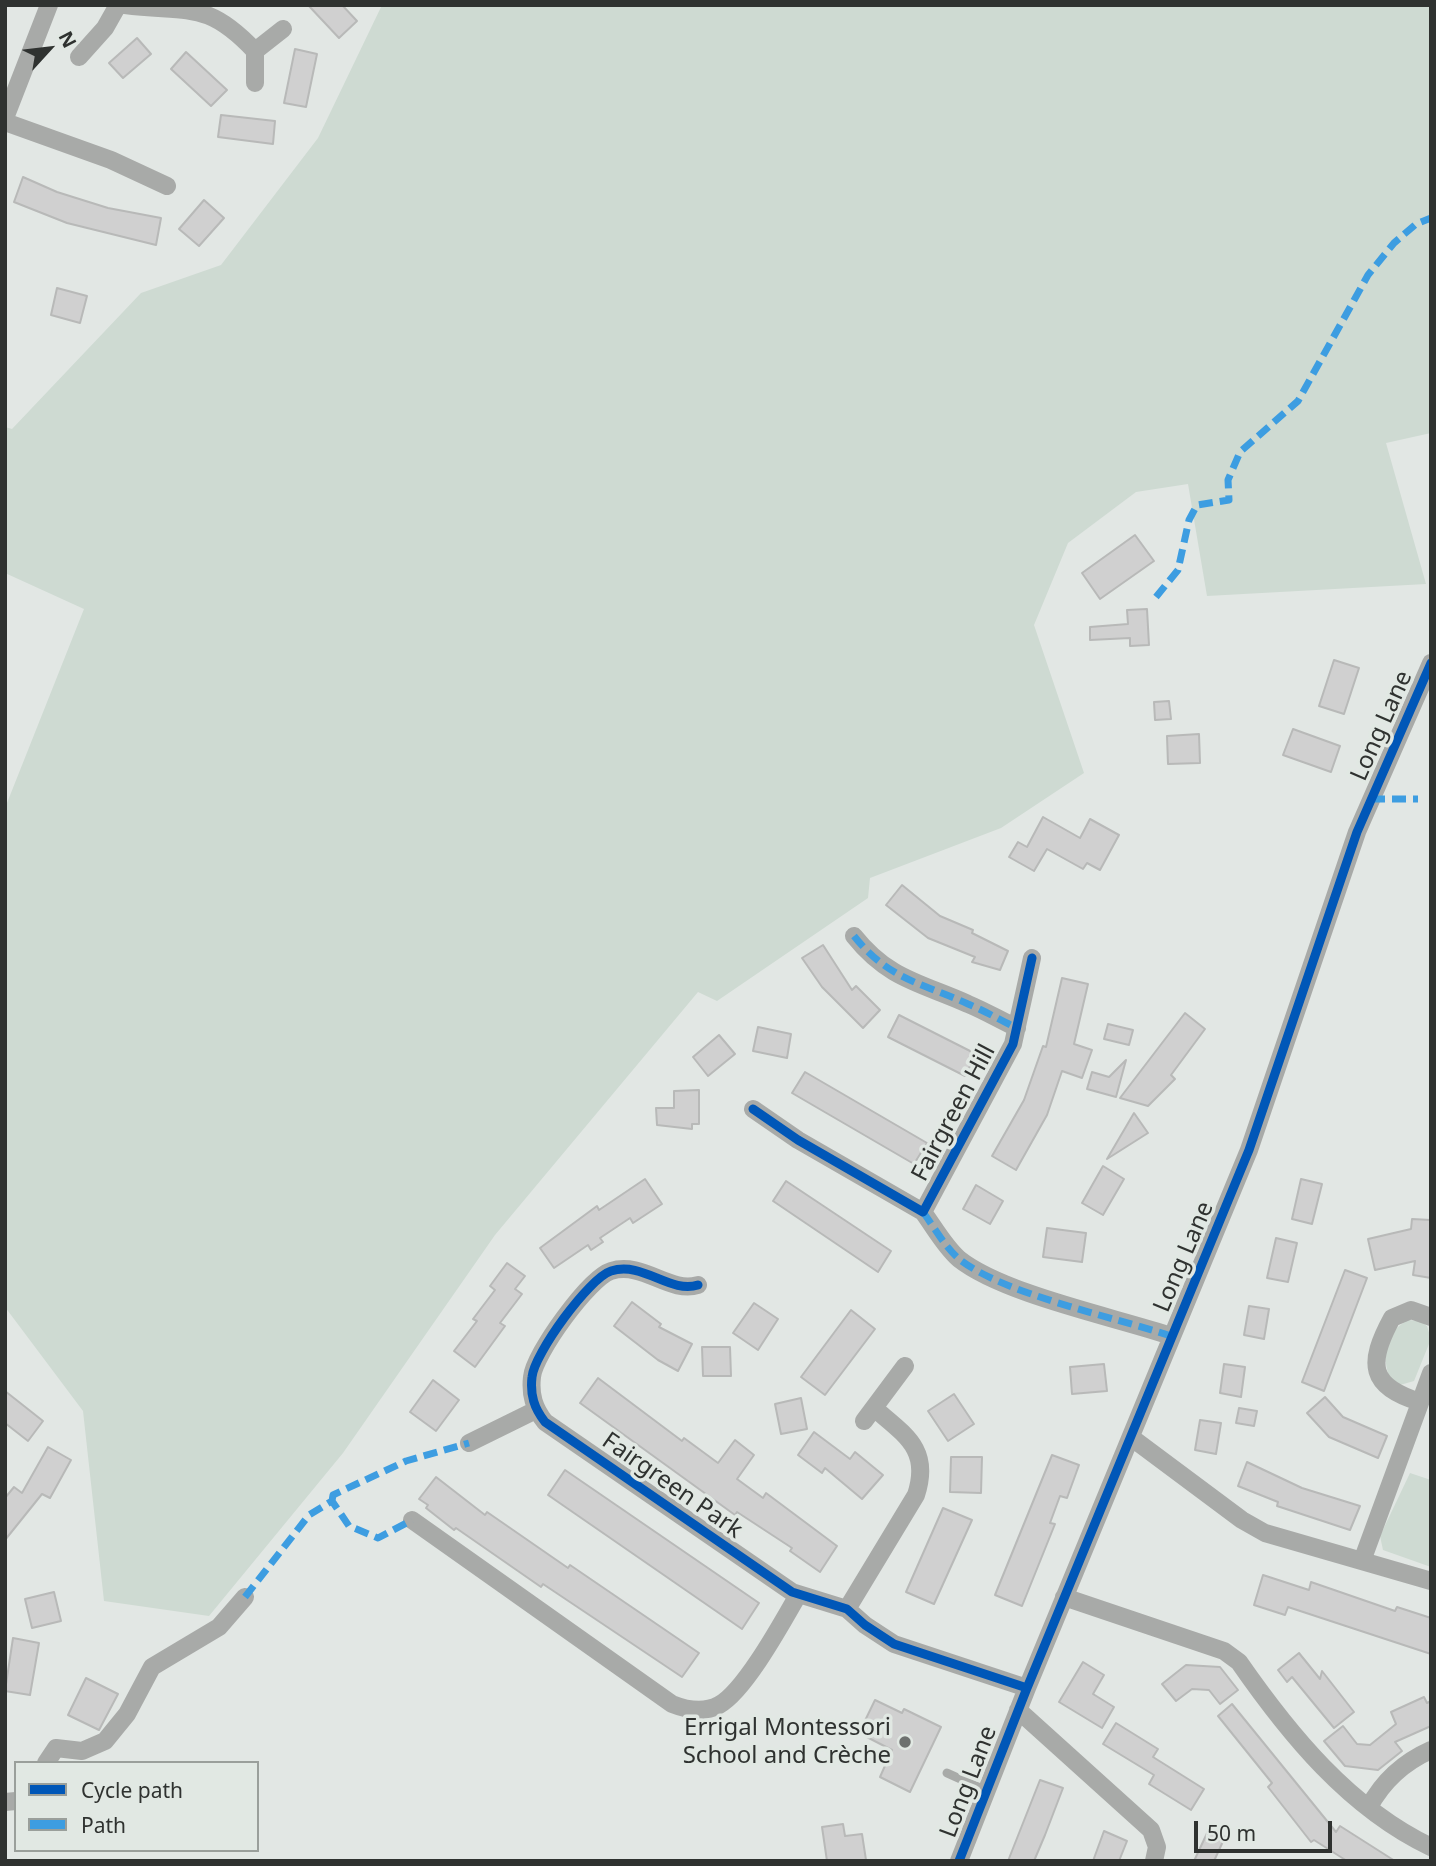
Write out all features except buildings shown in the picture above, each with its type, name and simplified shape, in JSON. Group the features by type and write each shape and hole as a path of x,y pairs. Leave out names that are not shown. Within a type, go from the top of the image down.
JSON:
{"street":[{"path":"49,5 5,120 111,160 167,186"},
{"path":"79,57 105,28 118,5"},
{"path":"125,5 156,9 182,6 221,18 255,51 255,83"},
{"path":"255,51 283,29"},
{"name":"Long Lane","path":"959,1861 1064,1597 1257,1131 1357,832 1431,663"},
{"name":"Fairgreen Hill","path":"854,936 867,952 906,981 970,1005 1017,1028"},
{"name":"Fairgreen Hill","path":"923,1212 1013,1044 1032,958"},
{"name":"Fairgreen Hill","path":"753,1108 798,1140 923,1212 957,1257 976,1270 1023,1290 1171,1336"},
{"path":"469,1443 536,1410 531,1393 536,1363 579,1298 596,1279 610,1271 629,1269 685,1289 698,1285"},
{"path":"1420,1402 1389,1390 1380,1378 1376,1363 1392,1318 1411,1310 1431,1317"},
{"path":"847,1609 916,1495 921,1480 916,1447 869,1415 905,1366"},
{"path":"1362,1561 1431,1373"},
{"name":"Fairgreen Park","path":"536,1410 557,1429 799,1595 847,1609 894,1644 1027,1688"},
{"path":"1132,1437 1254,1528 1431,1581"},
{"path":"412,1520 672,1703 687,1710 718,1706 729,1698 772,1640 799,1595"},
{"path":"47,1761 56,1748 82,1751 105,1741 127,1714 152,1667 219,1628 245,1597"},
{"path":"1064,1597 1224,1651 1239,1662 1311,1755 1369,1807 1431,1847"},
{"path":"1018,1710 1151,1830 1157,1847 1154,1861"},
{"path":"1369,1807 1385,1783 1399,1770 1431,1750"}],"lane":[{"path":"947,1773 987,1791"}],"shaded area":[{"path":"382,5 1431,5 1431,433 1386,443 1426,584 1207,596 1188,484 1136,492 1068,543 1034,625 1084,773 1001,828 870,878 868,898 717,1001 698,992 495,1235 343,1453 209,1616 104,1601 83,1411 5,1307 5,808 84,609 5,573 5,427 12,429 141,293 221,265 318,138"},
{"path":"1408,1320 1420,1321 1427,1326 1431,1339 1414,1381 1400,1385 1391,1382 1386,1364 1386,1347 1393,1332"},
{"path":"1410,1473 1431,1480 1431,1567 1383,1550 1380,1536"}],"marked path":[{"path":"1156,597 1178,570 1189,520 1197,505 1229,500 1228,480 1240,452 1298,401 1368,275 1394,243 1416,224 1431,218"},
{"path":"1371,799 1418,799"},
{"path":"854,936 880,962 907,979 1017,1028"},
{"path":"923,1212 954,1254 978,1272 1060,1304 1171,1336"},
{"path":"332,1501 333,1495 406,1461 469,1443"},
{"path":"245,1597 309,1515 332,1501 349,1526 378,1538 412,1520"}],"cycle path":[{"path":"959,1861 1027,1688 1249,1150 1357,832 1431,663"},
{"path":"753,1109 798,1140 923,1212 1013,1044 1032,958"},
{"path":"698,1285 677,1285 645,1273 623,1269 611,1271 601,1277 564,1318 535,1366 532,1395 545,1422 792,1592 847,1609 894,1644 1027,1688"}],"place":[{"name":"Errigal Montessori School and Crèche","path":"905,1742"}]}
